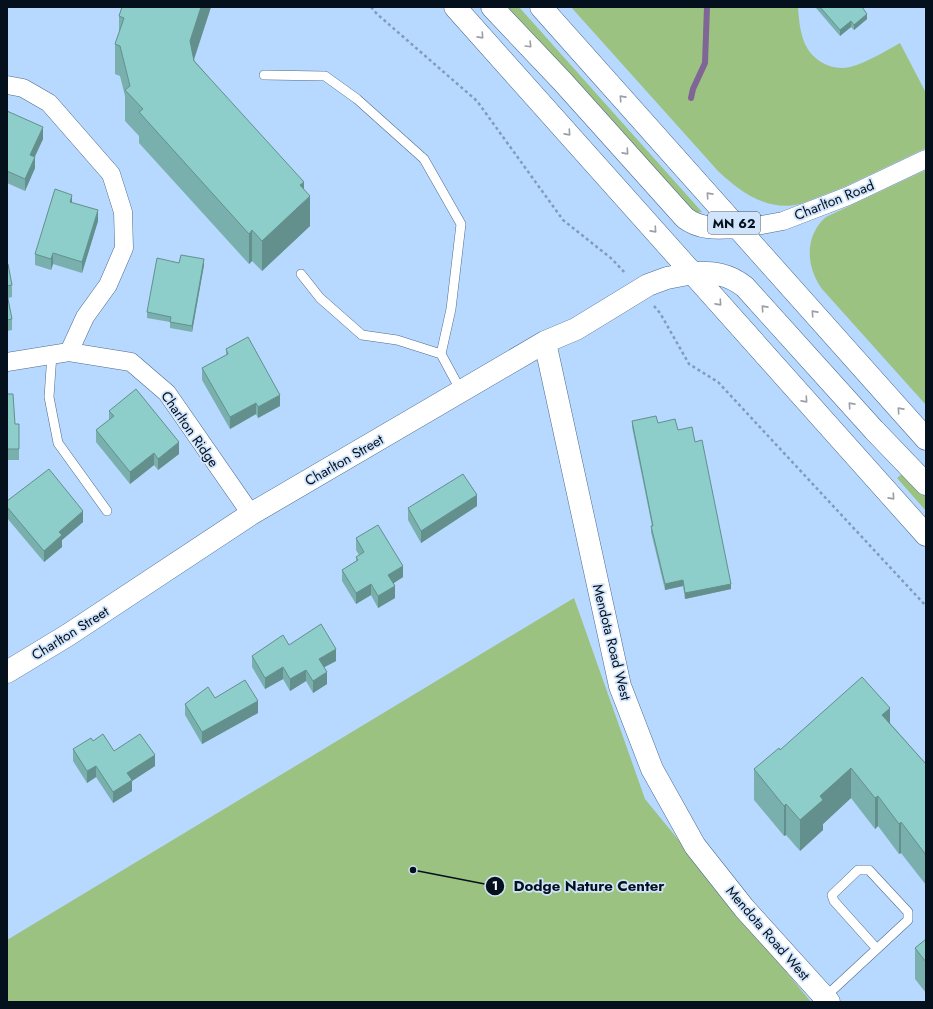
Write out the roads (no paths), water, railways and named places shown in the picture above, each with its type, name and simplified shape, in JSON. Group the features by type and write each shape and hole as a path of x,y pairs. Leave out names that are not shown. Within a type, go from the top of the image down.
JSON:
{"main road":[{"path":"455,7 926,535"},
{"path":"492,7 563,82 685,218 693,224 700,226 738,227"},
{"name":"MN 62","path":"541,7 926,439"},
{"name":"Charlton Street","path":"7,672 68,635 251,514 545,342 576,329 648,285 667,278 693,273 704,273 727,276 737,280 874,430 926,484"},
{"name":"Mendota Road West","path":"545,342 620,686 652,769 695,846 744,908 827,1000"}],"street":[{"path":"7,85 23,88 49,104 111,174 124,212 124,248 108,285 60,353"},
{"name":"Charlton Road","path":"738,227 762,225 790,218 848,196 926,159"},
{"name":"Charlton Ridge","path":"7,362 60,353 131,362 168,393 251,514"}],"lane":[{"path":"264,75 325,76 358,99 424,159 461,224 451,308 441,354 461,391"},
{"path":"301,274 320,298 362,335 397,340 441,354"},
{"path":"60,353 49,397 58,443 107,511"},
{"path":"827,1000 908,920 908,912 869,870 858,870 832,895 834,901 877,949"}],"waterway":[{"path":"691,98 693,89 705,63 707,7"}],"place":[{"name":"Dodge Nature Center","path":"413,870"}]}
